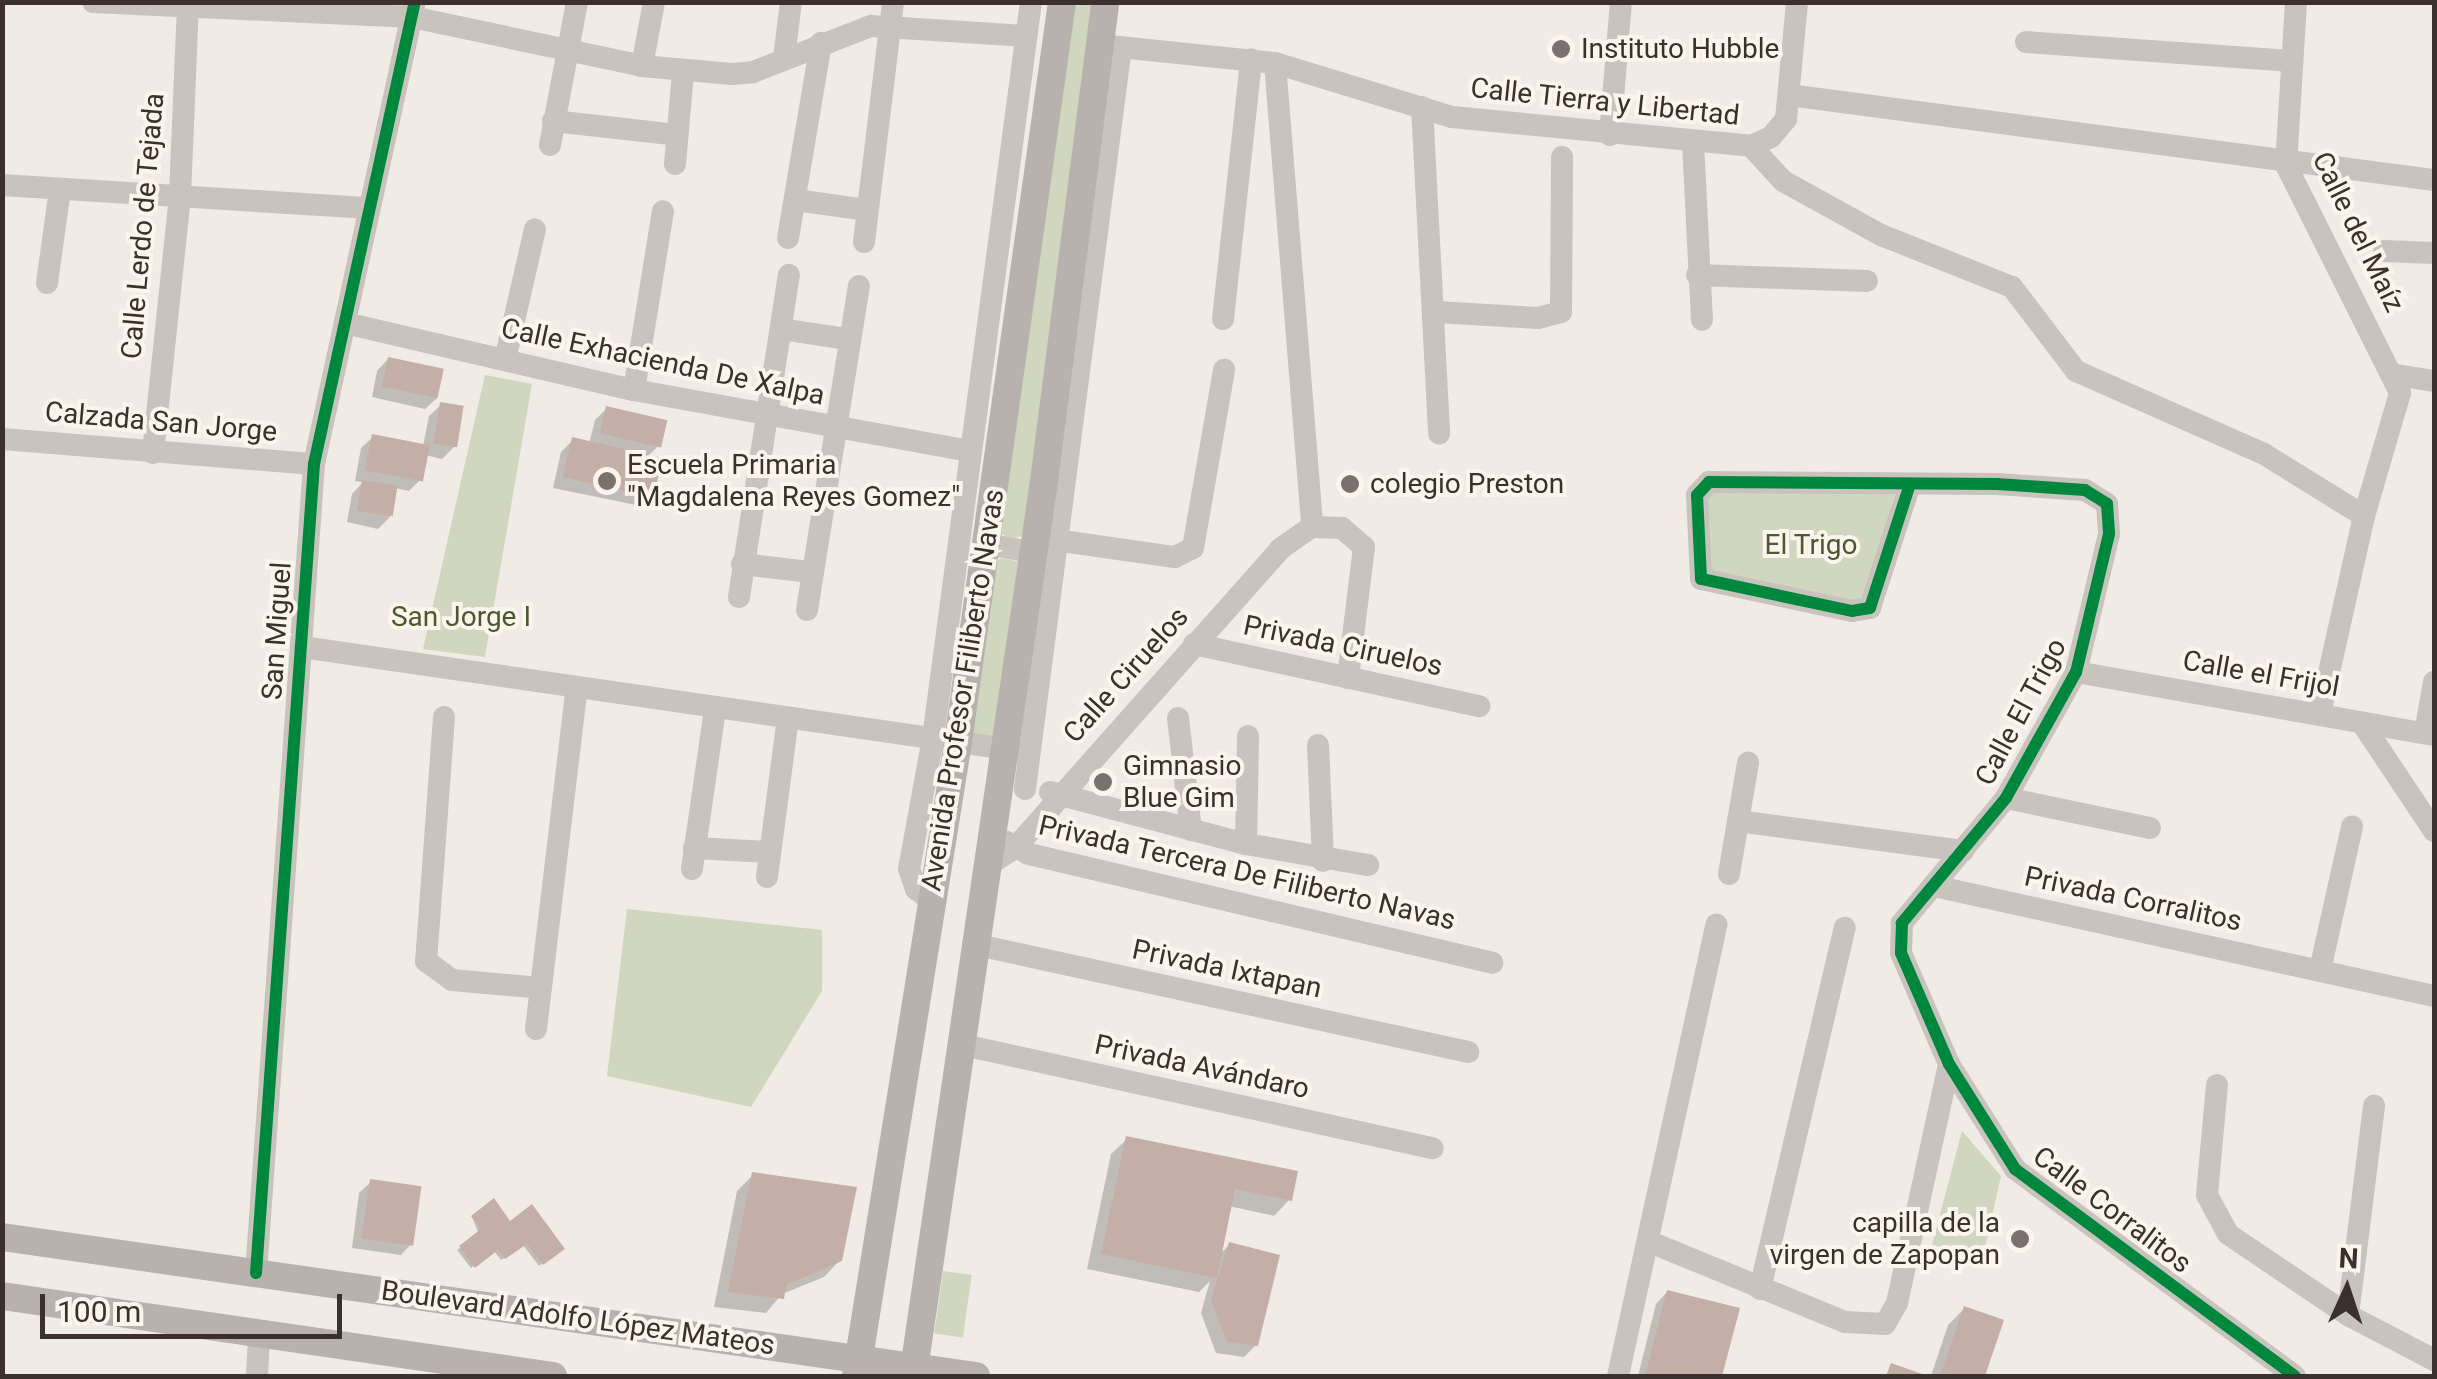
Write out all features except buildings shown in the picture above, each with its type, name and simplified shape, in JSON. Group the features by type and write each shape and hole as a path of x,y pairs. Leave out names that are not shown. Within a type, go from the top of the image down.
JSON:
{"main road":[{"name":"Avenida Profesor Filiberto Navas","path":"859,1367 931,900 945,740 986,544 1062,2"},
{"name":"Avenida Profesor Filiberto Navas","path":"914,1372 973,944 986,866 1004,840 1017,750 1031,552 1111,46 1105,2"},
{"name":"Boulevard Adolfo López Mateos","path":"2,1236 859,1367 976,1376"},
{"path":"2,1296 260,1337 553,1376"}],"street":[{"path":"93,2 414,10 566,51 682,72 745,74 891,14 1026,36"},
{"path":"550,146 577,2"},
{"path":"642,66 654,2"},
{"path":"784,58 791,2"},
{"path":"945,740 971,451 1030,2"},
{"path":"1610,135 1620,2"},
{"path":"1798,2 1789,95 2286,164 2434,180"},
{"name":"Calle del Maíz","path":"2296,2 2286,164 2396,376"},
{"name":"Calle Lerdo de Tejada","path":"152,453 180,195 187,7"},
{"name":"San Miguel","path":"256,1273 314,464 414,10"},
{"path":"864,242 891,14"},
{"path":"2026,42 2292,62"},
{"path":"788,238 821,43"},
{"path":"302,647 1017,750 1062,541 1111,46"},
{"name":"Calle Tierra y Libertad","path":"1111,46 1276,63 1452,117 1693,143 1751,146 1778,131 1789,95"},
{"path":"1223,319 1251,60"},
{"path":"1276,63 1312,527 1342,528 1364,547 1348,678"},
{"path":"676,164 682,72"},
{"path":"1422,107 1436,312 1439,434"},
{"path":"554,121 677,135"},
{"path":"1693,143 1696,275 1702,320"},
{"path":"1751,146 1784,181 1881,235 2012,287 2076,372 2264,454 2364,516"},
{"path":"1436,312 1538,318 1561,312 1562,157"},
{"path":"2,185 369,208"},
{"path":"47,283 60,188"},
{"path":"796,200 868,210"},
{"path":"634,390 663,211"},
{"path":"505,360 535,230"},
{"path":"2384,250 2434,254"},
{"path":"739,597 789,274"},
{"path":"1696,275 1867,281"},
{"path":"806,610 831,429 859,286"},
{"name":"Calle Exhacienda De Xalpa","path":"345,323 634,390 767,413 831,429 971,451"},
{"path":"781,329 846,339"},
{"path":"1062,541 1175,557 1193,548 1224,370"},
{"path":"2320,712 2364,516 2399,405 2396,376 2434,382"},
{"name":"Calzada San Jorge","path":"2,439 314,464"},
{"name":"Calle El Trigo","path":"1899,934 2006,798 2076,672 2109,534 2108,504 2085,490 1910,484 1700,486 1701,579 1852,612 1870,608 1910,484"},
{"name":"Calle Ciruelos","path":"1004,840 1060,793 1280,549 1312,527"},
{"path":"986,544 1031,552"},
{"path":"742,564 809,572"},
{"name":"Privada Ciruelos","path":"1194,644 1479,706"},
{"name":"Calle el Frijol","path":"2076,672 2430,734"},
{"path":"2430,734 2434,682"},
{"path":"536,1028 577,687"},
{"path":"715,708 693,858 770,852"},
{"path":"444,718 426,961 452,980 541,988"},
{"path":"767,877 788,718"},
{"path":"1178,718 1190,830"},
{"path":"2362,724 2434,831"},
{"path":"1246,844 1248,736"},
{"path":"1318,745 1324,861"},
{"path":"1729,874 1748,763"},
{"path":"1011,787 1060,793 1246,844 1324,861 1368,865"},
{"path":"2006,798 2150,828"},
{"path":"1738,821 1963,852"},
{"path":"2320,970 2352,828"},
{"name":"Privada Tercera De Filiberto Navas","path":"1004,840 1492,963"},
{"name":"Privada Corralitos","path":"1934,886 2434,996"},
{"path":"1618,1376 1716,925"},
{"path":"1760,1289 1846,928"},
{"name":"Calle Corralitos","path":"1899,934 1904,966 1949,1064 2002,1154 2035,1188 2295,1376"},
{"name":"Privada Ixtapan","path":"973,944 1468,1052"},
{"name":"Privada Avándaro","path":"958,1044 1433,1148"},
{"path":"1650,1242 1760,1289 1868,1328 1890,1320 1949,1064"},
{"path":"2217,1085 2210,1206 2238,1244 2348,1315 2434,1360"},
{"path":"2348,1315 2374,1106"},
{"path":"257,1376 260,1337"}],"green space":[{"path":"1070,3 1100,3 1026,535 1012,539 997,532"},
{"name":"San Jorge I","path":"485,375 532,384 485,657 423,649"},
{"name":"El Trigo","path":"1897,484 1863,611 1699,573 1697,491"},
{"path":"1001,558 1021,562 1000,738 970,735 994,563"},
{"path":"627,909 822,930 822,991 751,1107 607,1076"},
{"path":"1962,1131 2001,1176 1983,1256 1932,1245"},
{"path":"943,1271 972,1275 963,1337 934,1333"}],"cycle path":[{"path":"256,1273 314,464 415,2"},
{"path":"1910,484 1870,608 1852,611 1701,579 1697,495 1709,482 1997,484 2085,490 2107,504 2109,534 2076,672 2006,798 1902,923 1901,953 1949,1064 2015,1169 2295,1376"}],"place":[{"name":"Instituto Hubble","path":"1561,49"},
{"name":"Escuela Primaria \"Magdalena Reyes Gomez\"","path":"607,481"},
{"name":"colegio Preston","path":"1350,484"},
{"name":"Gimnasio Blue Gim","path":"1103,782"},
{"name":"capilla de la virgen de Zapopan","path":"2020,1239"}]}
